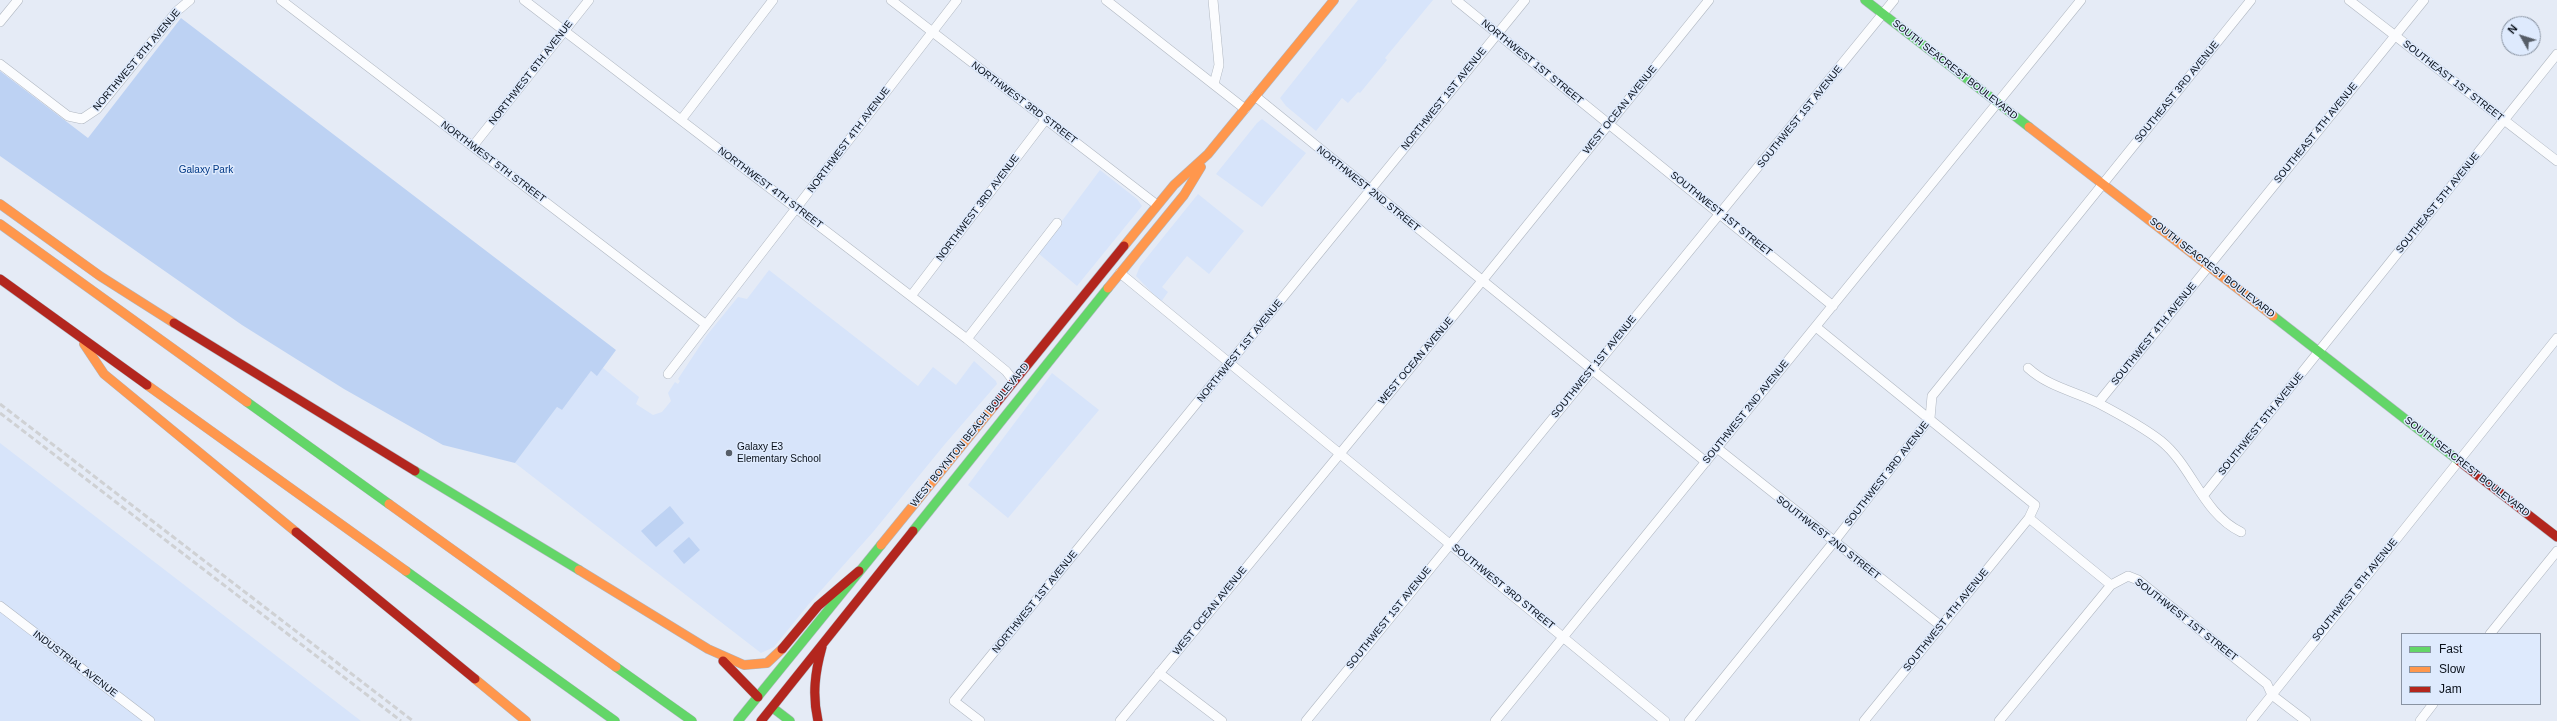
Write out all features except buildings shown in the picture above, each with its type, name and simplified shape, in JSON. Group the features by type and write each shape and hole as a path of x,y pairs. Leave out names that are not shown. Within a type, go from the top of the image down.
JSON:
{"main road":[{"name":"WEST BOYNTON BEACH BOULEVARD","path":"738,721 1013,380 1157,205 1174,185 1208,154 1334,0"},
{"name":"SOUTH SEACREST BOULEVARD","path":"1865,0 2460,460 2557,537"},
{"name":"WEST BOYNTON BEACH BOULEVARD","path":"762,721 1184,195 1208,154"},
{"path":"0,204 100,276 160,315 708,649 744,665 767,663 779,653 818,606 859,571"},
{"path":"0,224 692,721"},
{"path":"0,279 615,721"},
{"path":"77,334 104,374 526,721"},
{"path":"960,474 975,440 1010,396 1013,380"},
{"path":"818,721 814,704 813,687 822,648"},
{"path":"708,649 735,671 758,696 790,721"}],"street":[{"path":"0,22 18,0"},
{"name":"NORTHWEST 8TH AVENUE","path":"0,64 68,116 82,119 97,108 177,12 190,0"},
{"name":"NORTHWEST 5TH STREET","path":"281,0 705,324"},
{"name":"NORTHWEST 4TH STREET","path":"524,0 968,339 1006,371 1013,380"},
{"name":"NORTHWEST 6TH AVENUE","path":"473,146 588,0"},
{"path":"681,120 773,0"},
{"name":"NORTHWEST 3RD STREET","path":"891,0 1157,205"},
{"name":"NORTHWEST 4TH AVENUE","path":"668,374 705,324 797,209 956,0"},
{"path":"1106,0 1245,109"},
{"path":"1213,0 1219,64 1214,84"},
{"name":"NORTHWEST 1ST STREET","path":"1456,0 1609,124"},
{"name":"NORTHWEST 1ST AVENUE","path":"980,721 954,701 1525,0"},
{"name":"WEST OCEAN AVENUE","path":"1120,721 1482,281 1709,0"},
{"name":"SOUTHWEST 1ST AVENUE","path":"1306,721 1894,0"},
{"name":"SOUTHWEST 2ND AVENUE","path":"1495,721 2081,0"},
{"name":"SOUTHEAST 3RD AVENUE","path":"2103,184 2251,0"},
{"name":"SOUTHEAST 1ST STREET","path":"2349,0 2557,161"},
{"name":"SOUTHEAST 4TH AVENUE","path":"2209,266 2424,0"},
{"name":"SOUTHEAST 5TH AVENUE","path":"2319,351 2557,54"},
{"name":"NORTHWEST 2ND STREET","path":"1255,96 1482,281"},
{"name":"NORTHWEST 3RD AVENUE","path":"911,296 1046,119"},
{"name":"SOUTHWEST 1ST STREET","path":"1609,124 1833,306"},
{"name":"SOUTHWEST 3RD AVENUE","path":"1689,721 1833,543 1930,418 1932,396 2103,184"},
{"path":"968,339 1058,223"},
{"name":"SOUTHWEST 4TH AVENUE","path":"2098,403 2209,266"},
{"path":"1120,273 1229,364 1340,453"},
{"path":"1482,281 1591,371 1706,462"},
{"path":"1816,327 1930,418 2035,505 2029,518 2111,585 1999,721"},
{"name":"SOUTHWEST 6TH AVENUE","path":"2251,721 2557,338"},
{"name":"SOUTHWEST 5TH AVENUE","path":"2203,496 2319,351"},
{"path":"2028,368 2049,384 2098,403 2161,441 2172,452 2219,518 2241,532"},
{"name":"SOUTHWEST 2ND STREET","path":"1717,448 1833,543 1941,626"},
{"name":"SOUTHWEST 3RD STREET","path":"1340,453 1665,721"},
{"name":"SOUTHWEST 4TH AVENUE","path":"1864,721 2029,518"},
{"path":"2491,633 2557,551"},
{"name":"SOUTHWEST 1ST STREET","path":"2111,585 2128,576 2138,580 2267,684 2272,695 2306,721"},
{"name":"INDUSTRIAL AVENUE","path":"0,606 150,721"},
{"path":"1159,673 1222,721"},
{"path":"2420,721 2433,705"}],"shaded area":[{"path":"1358,0 1433,0 1385,58 1387,60 1360,93 1358,92 1348,103 1342,98 1316,131 1286,106 1280,98"},
{"path":"1262,119 1306,153 1262,207 1216,174 1257,123"},
{"path":"1100,170 1137,199 1142,206 1077,286 1038,253"},
{"path":"1198,194 1244,231 1209,274 1187,256 1162,287 1168,292 1161,302 1136,276 1140,266"},
{"name":"Galaxy E3 Elementary School","path":"769,270 918,386 933,367 956,385 974,361 996,381 997,384 945,444 873,532 808,605 774,647 761,653 515,463 557,407 562,410 591,371 597,375 603,368 639,397 636,404 653,415 662,412 671,401 668,393 675,382 678,384 680,381 678,379 707,335 738,297 747,299"},
{"path":"1052,373 1099,410 1008,518 968,485"},
{"path":"0,443 361,721 0,721"}],"green space":[{"name":"Galaxy Park","path":"181,18 616,350 597,376 591,371 562,410 557,407 515,463 443,445 344,389 242,325 0,156 0,71 88,138"},
{"path":"670,506 684,523 656,547 641,531"},
{"path":"689,537 700,550 684,564 673,551"}],"railway":[{"path":"0,404 413,721"},
{"path":"0,413 401,721"}],"traffic: fast":[{"path":"1865,0 2029,127"},
{"path":"913,531 1108,288"},
{"path":"2273,316 2459,461"},
{"path":"247,402 389,504"},
{"path":"415,471 579,570"},
{"path":"738,721 881,545"},
{"path":"406,571 615,721"},
{"path":"616,667 692,721"},
{"path":"773,708 790,721"}],"traffic: slow":[{"path":"1124,246 1174,185 1208,154 1334,0"},
{"path":"2029,127 2273,316"},
{"path":"1108,288 1184,195 1201,167"},
{"path":"0,204 100,276 174,323"},
{"path":"0,224 247,402"},
{"path":"84,344 104,374 296,532"},
{"path":"147,385 406,571"},
{"path":"881,545 994,406"},
{"path":"389,504 616,667"},
{"path":"579,570 708,649 744,665 767,663 782,649"},
{"path":"475,679 526,721"}],"traffic: jam":[{"path":"994,406 1124,246"},
{"path":"0,279 147,385"},
{"path":"174,323 415,471"},
{"path":"2459,461 2557,537"},
{"path":"761,721 913,531"},
{"path":"296,532 475,679"},
{"path":"782,649 818,606 859,571"},
{"path":"818,721 815,702 815,684 822,647"},
{"path":"723,661 758,697"}],"place":[{"name":"Galaxy E3 Elementary School","path":"729,453"}]}
